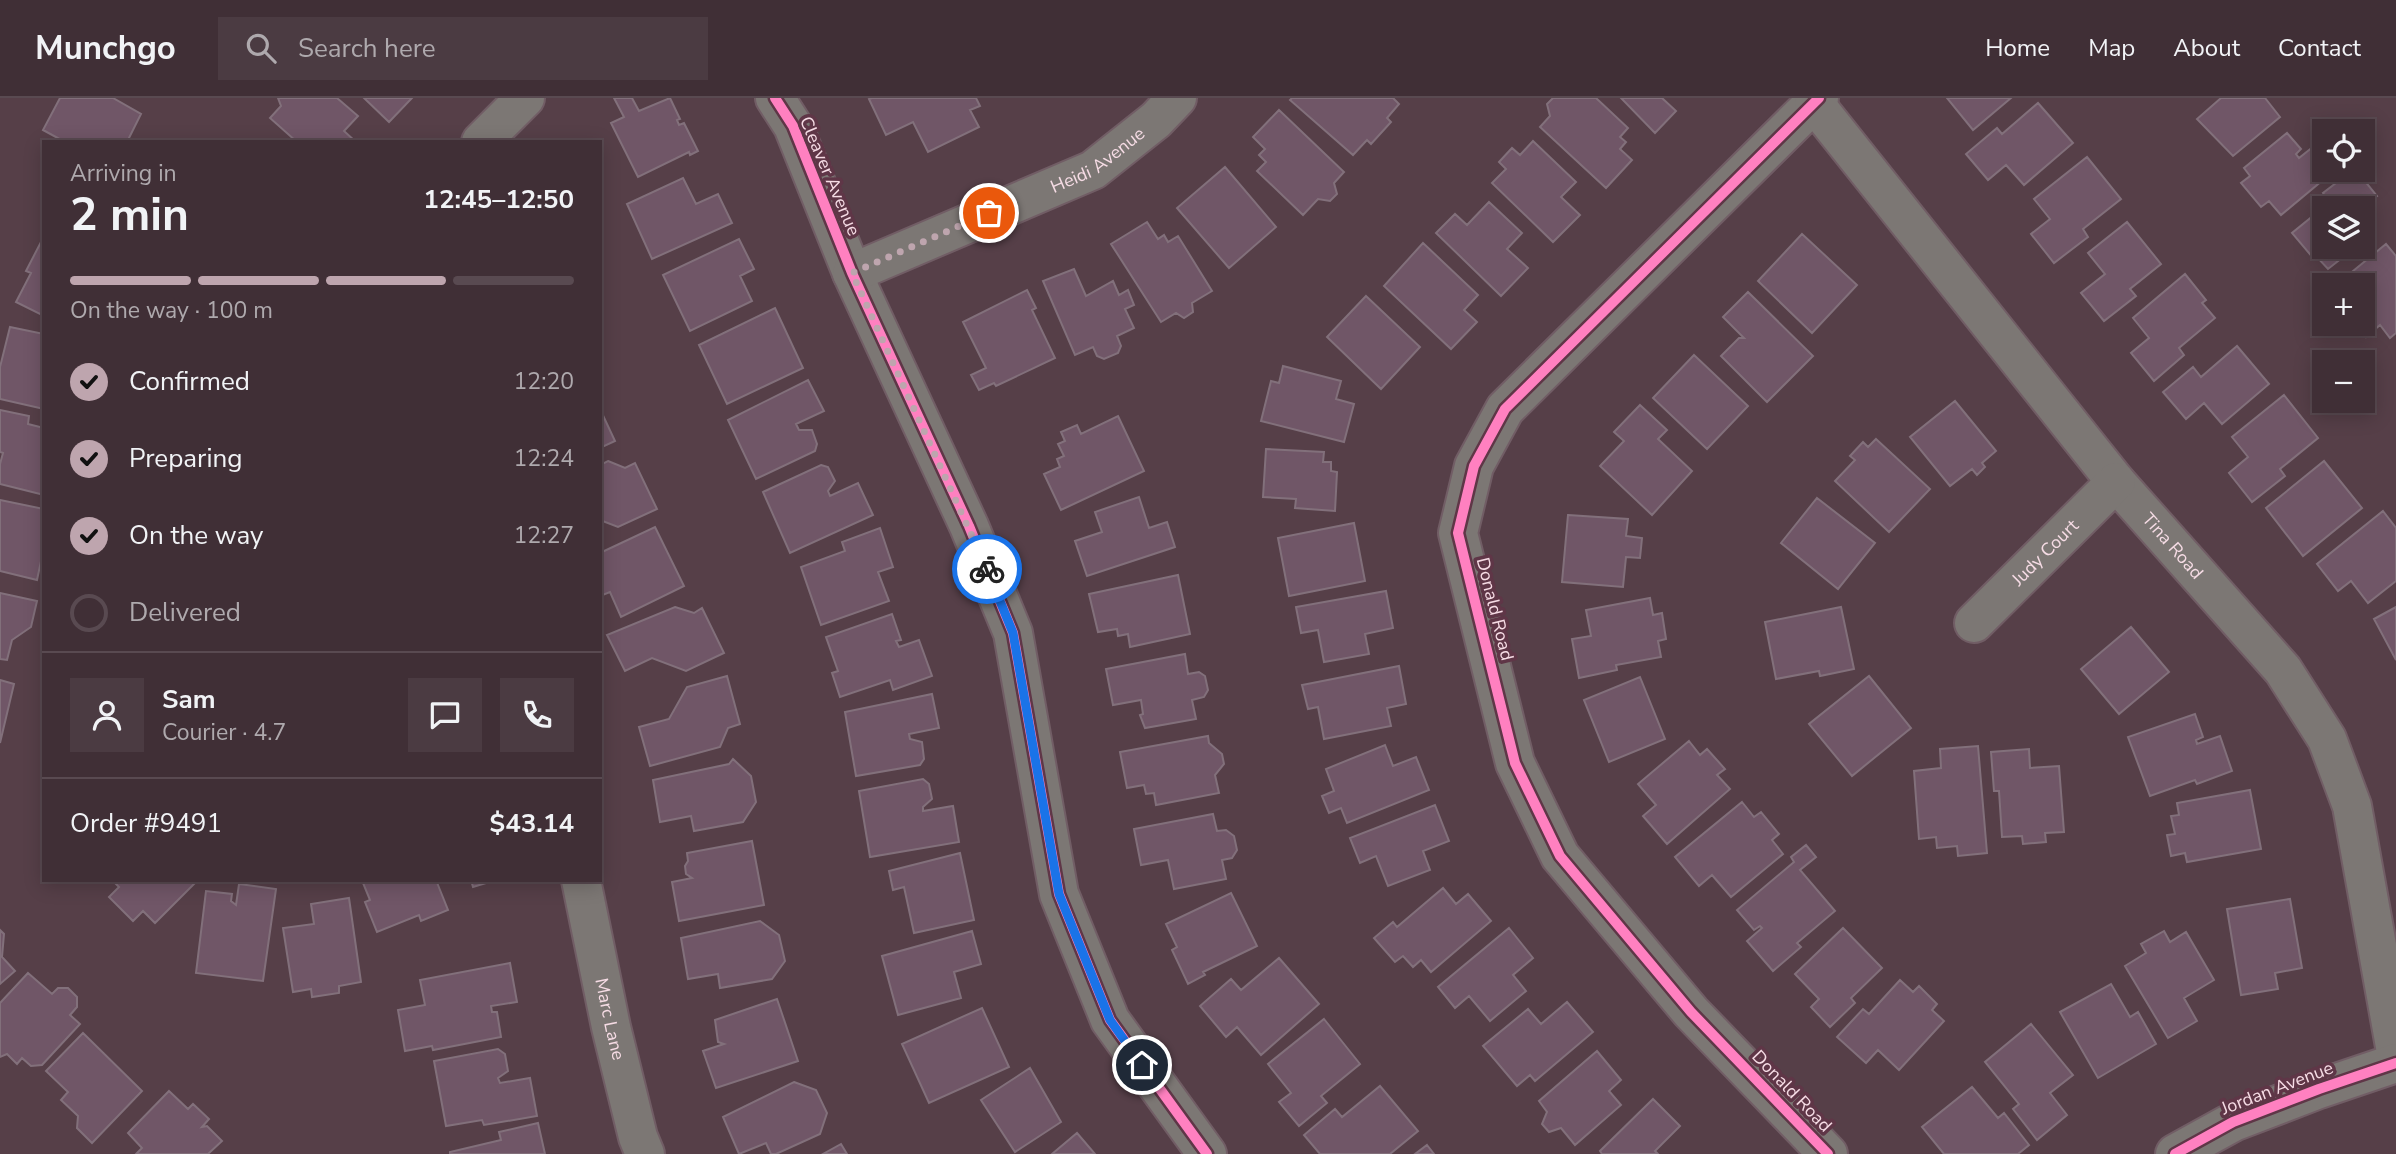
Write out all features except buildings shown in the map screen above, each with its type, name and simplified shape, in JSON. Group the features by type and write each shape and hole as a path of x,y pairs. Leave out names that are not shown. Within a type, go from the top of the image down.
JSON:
{"street":[{"path":"483,140 525,98"},
{"name":"Cleaver Avenue","path":"775,98 793,126 852,273 969,526 1013,633 1059,894 1084,957 1110,1020 1207,1154"},
{"name":"Heidi Avenue","path":"852,273 1093,170 1156,120 1177,98"},
{"name":"Tina Road","path":"1816,101 2116,482 2283,670 2327,739 2353,806 2396,1052"},
{"name":"Donald Road","path":"1816,101 1505,409 1474,466 1458,533 1516,763 1560,856 1691,1012 1828,1154"},
{"name":"Judy Court","path":"1974,624 2116,482"},
{"name":"Marc Lane","path":"582,882 611,1027 638,1137 645,1154"},
{"name":"Jordan Avenue","path":"2175,1154 2233,1122 2396,1063"}],"cycle path":[{"path":"775,98 793,126 852,273 969,526 1013,633 1059,894 1110,1020 1207,1154"},
{"path":"1819,98 1505,409 1474,466 1458,533 1515,763 1560,856 1691,1012 1828,1154"},
{"path":"2175,1154 2233,1122 2396,1063"}],"way so far":[{"path":"987,569 852,273 989,213"}],"route":[{"path":"987,569 1013,633 1059,894 1110,1020 1142,1065"}]}
